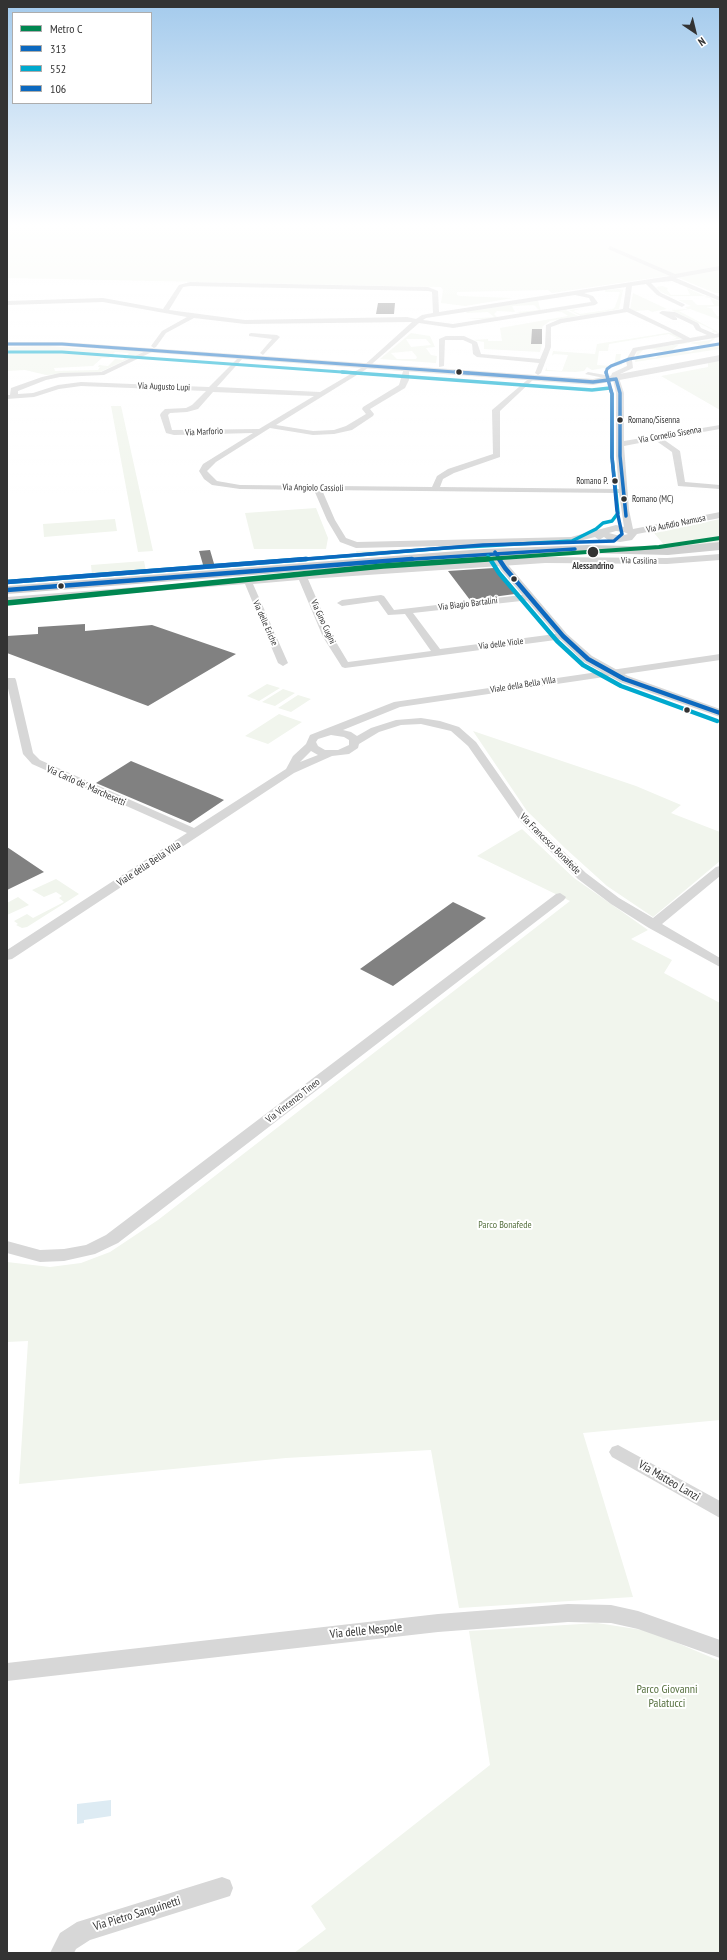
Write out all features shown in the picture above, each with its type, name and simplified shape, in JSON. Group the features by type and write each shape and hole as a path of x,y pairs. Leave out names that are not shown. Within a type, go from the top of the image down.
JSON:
{"main road":[{"name":"Via Casilina","path":"351,563 464,549 545,546 575,549 688,550 720,546"},
{"name":"Via Casilina","path":"7,590 351,563 498,557 575,549"}],"street":[{"path":"91,384 102,374 153,348 164,332 192,316"},
{"path":"197,316 260,323 417,320 457,326 517,316"},
{"path":"417,320 427,316"},
{"path":"435,490 440,478 452,471 490,459 497,455 496,410 536,375 548,347 548,327 550,324 592,316"},
{"path":"642,316 689,340"},
{"path":"670,316 675,319"},
{"path":"682,316 696,324 698,329 716,335"},
{"name":"Via Angiolo Cassioli","path":"417,320 354,376 209,464 203,470 205,475 215,483 227,486 435,490 624,491"},
{"path":"251,335 277,337 263,354"},
{"path":"631,367 629,360 635,349 716,335"},
{"path":"441,366 442,339 446,338 464,338 475,342 476,354 479,356 543,361"},
{"path":"7,340 51,339 241,357 441,366 593,382 616,379 639,373 720,358"},
{"path":"7,344 49,343 263,354 369,363 407,368 536,375 588,374 720,352"},
{"name":"Via Marforio","path":"241,357 194,407 165,413 164,415 170,432 181,434 247,430 262,431"},
{"path":"630,535 626,516 620,442 620,393 614,373 631,367"},
{"path":"270,426 313,433 334,432 347,428 370,414 366,409 402,386 405,380 407,368"},
{"path":"10,397 14,390 46,377 102,374"},
{"path":"588,374 616,379"},
{"name":"Via Augusto Lupi","path":"10,397 36,395 64,386 91,384 323,394"},
{"name":"Via Cornelio Sisenna","path":"620,442 720,422"},
{"name":"Via Cornelio Sisenna","path":"620,442 656,438 720,426"},
{"path":"656,438 676,451 681,484 720,487"},
{"path":"317,488 331,520 342,538 345,542 356,545 571,540 603,534 614,539 630,535"},
{"name":"Via Aufidio Namusa","path":"630,535 720,515"},
{"path":"575,549 578,546 616,528 626,516"},
{"path":"616,528 630,535 645,550"},
{"path":"600,549 599,544 603,534"},
{"path":"616,549 630,535"},
{"path":"498,557 563,636 582,655 609,673 720,713"},
{"name":"Via Casilina","path":"7,600 303,578 498,557 545,560 667,561 720,557"},
{"name":"Via Gino Cugini","path":"303,578 328,637 345,665"},
{"name":"Via delle Eriche","path":"248,582 283,663"},
{"name":"Via Biagio Bartalini","path":"342,603 381,598 392,613 530,597"},
{"path":"407,611 438,653"},
{"name":"Via delle Viole","path":"345,665 563,636"},
{"name":"Viale della Bella Villa","path":"290,771 297,758 311,744 314,737 398,704 720,657"},
{"name":"Via Carlo de' Marchesetti","path":"10,680 28,754 36,762 195,833"},
{"name":"Via Francesco Bonafede","path":"355,742 375,730 400,722 421,721 440,724 455,729 472,744 508,798 525,820 547,843 599,890 720,963"},
{"path":"330,732 348,734 355,742"},
{"name":"Viale della Bella Villa","path":"7,956 290,771 330,754 350,749 355,742"},
{"path":"311,744 318,751 330,754"},
{"path":"654,924 717,876"},
{"name":"Via Vincenzo Tineo","path":"7,1247 40,1256 64,1256 89,1250 112,1239 560,897"},
{"name":"Via Matteo Lanzi","path":"618,1452 720,1510"},
{"name":"Via delle Nespole","path":"7,1672 424,1624 568,1613 605,1614 631,1619 720,1650"},
{"name":"Via Pietro Sanguinetti","path":"61,1953 68,1941 85,1930 222,1888"}],"green space":[{"path":"565,316 575,316 550,321 543,326 542,329 532,329 531,344 542,344 540,352 484,349 484,342 472,340 488,339 488,341 502,341 500,328"},
{"path":"685,316 689,316 720,333 712,332 713,330"},
{"path":"710,316 720,316 720,320"},
{"path":"497,317 491,319 467,319"},
{"path":"673,332 685,338 670,340 677,338 669,334 609,344 608,351 599,351 597,365 612,366 615,361 616,354 621,354 620,361 622,365 592,370 587,367 584,371 576,372 545,371 547,367 547,370 562,371 568,355 554,354 552,356 553,351 595,354 597,344"},
{"path":"411,333 430,336 435,347 426,348 431,355 437,356 436,363 380,359","holes":["406,339 426,339 431,345 411,347","412,351 417,357 416,359 397,359 391,353"]},
{"path":"720,336 709,343 720,345 720,349 635,362 637,350 644,349 638,355 655,358 665,351 648,348 679,344 673,349 691,352 701,346 689,343 711,340 712,338 710,337"},
{"path":"48,346 145,351 100,372 46,375 25,370 7,371 7,347","holes":["115,352 129,353 123,360 115,359 108,366 99,365 98,367 100,367 98,370 55,371 54,368 93,366 102,358 109,358"]},
{"path":"720,361 720,410 661,376 708,367 708,363"},
{"path":"111,406 121,406 153,551 138,552"},
{"path":"316,508 328,538 326,549 254,549 245,513"},
{"path":"115,519 117,531 44,537 43,524"},
{"path":"720,519 720,543 703,546 665,546 654,533"},
{"path":"424,549 358,557 356,551"},
{"path":"144,561 146,571 92,575 91,565"},
{"path":"267,684 280,688 259,701 247,696"},
{"path":"283,689 295,693 275,706 262,702"},
{"path":"298,695 311,699 291,712 278,708"},
{"path":"279,714 302,722 268,744 245,736"},
{"path":"473,731 636,786 681,805 671,813 720,832 720,861 653,917 607,886 527,811"},
{"name":"Parco Bonafede","path":"522,829 574,878 648,930 631,939 672,960 664,973 720,1003 720,1420 583,1433 633,1597 459,1608 431,1450 286,1458 19,1484 28,1341 7,1342 7,1262 50,1267 81,1263 110,1252 158,1220 570,901 477,856"},
{"path":"56,879 79,894 27,927 22,928 16,925 18,924 14,921 27,914 33,918 64,902 59,898 62,896 56,892 44,897 32,890"},
{"path":"18,897 29,905 7,915 7,903"},
{"name":"Parco Giovanni Palatucci","path":"597,1623 649,1631 720,1661 720,1953 294,1953 326,1929 311,1906 490,1765 469,1631"}],"shaded area":[{"path":"111,1800 111,1816 84,1820 84,1823 77,1824 77,1804"}],"building":[{"path":"532,329 542,329 542,344 531,344"},
{"path":"210,550 215,567 204,568 199,551"},
{"path":"494,568 515,594 470,600 448,571"},
{"path":"85,624 85,631 152,625 236,654 148,706 7,653 7,636 38,634 38,627"},
{"path":"131,761 224,800 190,823 96,783"},
{"path":"7,847 44,872 7,890"},
{"path":"453,902 486,918 393,986 360,969"}],"metro line":[{"name":"C","path":"7,603 383,566 659,547 720,538"}],"transit line":[{"name":"313","path":"7,344 62,344 593,382 616,379"},
{"name":"106","path":"7,582 483,545 614,541 622,534 617,511 612,457 612,394 606,375 607,369 629,359 719,344"},
{"name":"552","path":"7,352 62,352 592,390 610,388 612,394 612,457 618,513 612,521 603,523 596,529 572,541 447,548 7,582"},
{"name":"313","path":"616,379 620,393 620,456 626,516"},
{"name":"313","path":"7,590 448,556 575,549"},
{"name":"313","path":"495,552 505,568 563,636 588,659 624,679 720,713"},
{"name":"552","path":"488,556 499,573 557,641 583,665 621,686 717,721"}],"place":[{"name":"Romano/Sisenna","path":"620,420"},
{"name":"Romano P.","path":"615,481"},
{"name":"Romano (MC)","path":"624,499"},
{"name":"Alessandrino","path":"593,552"}]}
